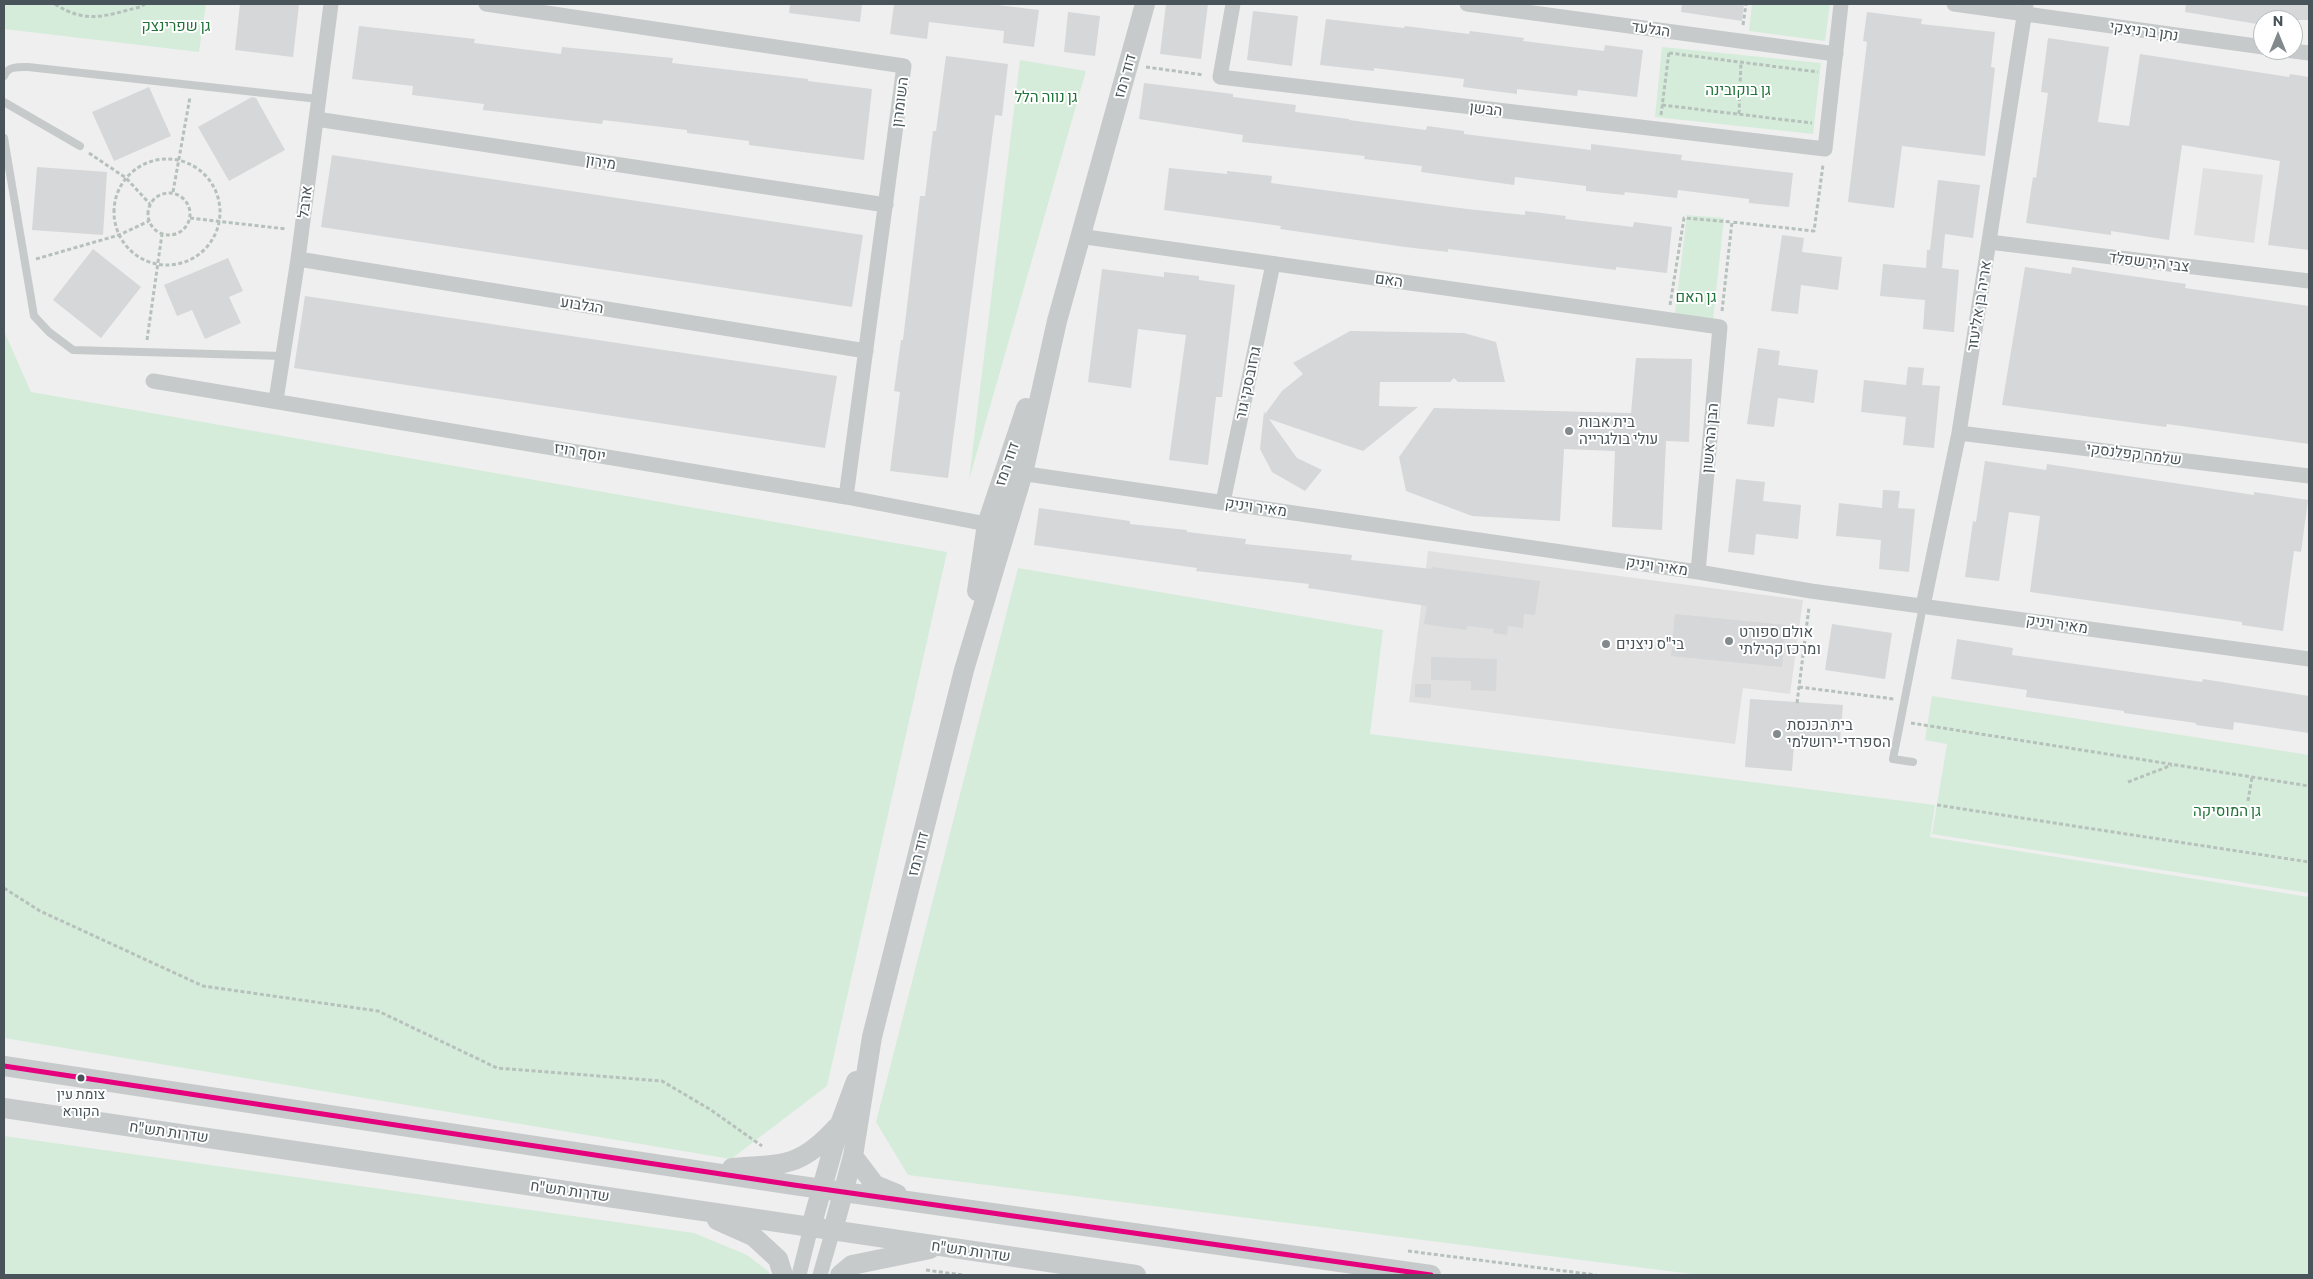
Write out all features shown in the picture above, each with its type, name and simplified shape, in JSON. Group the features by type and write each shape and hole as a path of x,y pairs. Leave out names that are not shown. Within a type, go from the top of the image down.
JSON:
{"main road":[{"name":"דוד רמז","path":"832,1230 853,1156 872,1038 964,670 997,526 1057,321 1145,4"},
{"name":"דוד רמז","path":"811,1227 840,1124 872,1038"},
{"path":"4,1066 692,1170 1431,1275"},
{"name":"שדרות תש\"ח","path":"4,1108 1136,1275"},
{"path":"692,1170 786,1164 820,1146 840,1124"},
{"path":"853,1156 875,1185 920,1203"},
{"path":"694,1210 753,1236 778,1259 783,1275"},
{"path":"840,1275 852,1265 943,1247"}],"street":[{"name":"ארבל","path":"276,400 302,231 331,4"},
{"name":"השומרון","path":"486,4 904,66 846,497"},
{"path":"1220,76 1232,4"},
{"name":"הגלעד","path":"1467,4 1671,32 1742,36 1836,54"},
{"path":"1825,150 1841,4"},
{"name":"נתן ברניצקי","path":"1954,4 2026,9 2253,45"},
{"name":"אריה בן אליעזר","path":"1922,606 1959,433 2026,9"},
{"name":"הבשן","path":"1220,76 1825,150"},
{"name":"מירון","path":"316,119 886,205"},
{"name":"האם","path":"1080,236 1720,327"},
{"name":"צבי הירשפלד","path":"1989,242 2309,281"},
{"name":"הגלבוע","path":"298,259 866,351"},
{"name":"גרזובסקי גור","path":"1223,502 1274,264"},
{"name":"הבן הראשון","path":"1698,572 1720,327"},
{"name":"יוסף רויז","path":"153,381 276,400 846,497 997,526"},
{"name":"שלמה קפלנסקי","path":"1959,433 2309,476"},
{"name":"מאיר ויניק","path":"1014,472 1698,572 1811,591 2309,659"},
{"name":"דוד רמז","path":"799,1275 811,1227"},
{"name":"דוד רמז","path":"820,1275 832,1230"}],"lane":[{"path":"4,76 5,73 14,67 28,67 318,99"},
{"path":"4,102 80,146"},
{"path":"4,138 34,316 49,332 73,350 283,356"},
{"path":"1912,762 1893,759 1922,606"}],"path":[{"path":"55,4 78,15 97,18 140,8 145,4"},
{"path":"1738,114 1742,36 1746,4"},
{"path":"1660,129 1671,32"},
{"path":"1669,53 1834,74"},
{"path":"1128,65 1220,76"},
{"path":"173,192 192,86"},
{"path":"1662,105 1828,125"},
{"path":"80,146 126,178 150,204"},
{"path":"1673,319 1684,218 1814,230 1825,150"},
{"path":"173,158 190,163 204,173 215,186 221,204 220,222 214,238 203,252 187,262 170,266 152,263 136,255 123,243 116,227 114,210 117,193 126,178 139,166 155,160 173,158"},
{"path":"173,192 185,199 189,204 190,218 183,230 177,234 162,234 149,221 148,210 150,204 160,194 173,192"},
{"path":"190,218 302,231"},
{"path":"24,262 120,235 149,221"},
{"path":"1720,327 1732,222"},
{"path":"145,351 162,234"},
{"path":"1797,703 1811,591"},
{"path":"1799,687 1904,700"},
{"path":"1900,722 2309,786"},
{"path":"2128,782 2172,765"},
{"path":"2248,801 2252,777"},
{"path":"1937,804 2309,862"},
{"path":"4,888 40,911 203,986 378,1011 497,1068 662,1081 711,1110 786,1164"}],"shaded area":[{"path":"2203,168 2263,175 2254,243 2194,235"},
{"name":"בי\"ס ניצנים","path":"1428,551 1803,600 1790,694 1743,688 1735,744 1409,702"}],"green space":[{"name":"גן שפרינצק","path":"4,4 206,4 199,52 4,29"},
{"path":"1752,4 1830,4 1825,41 1749,31"},
{"name":"גן בוקובינה","path":"1662,47 1821,63 1813,134 1655,117"},
{"name":"גן נווה הלל","path":"1020,60 1086,71 969,480"},
{"name":"גן האם","path":"1687,215 1724,218 1713,320 1675,313"},
{"path":"4,331 31,392 947,552 827,1086 731,1159 4,1038"},
{"path":"1018,568 1383,630 1370,734 1935,805 1930,837 2309,897 2309,1275 1700,1275 908,1175 876,1122"},
{"name":"גן המוסיקה","path":"1932,696 2309,755 2309,893 1932,834 1947,744 1925,740"},
{"path":"4,1136 694,1233 747,1255 769,1272 770,1275 4,1275"}],"building":[{"path":"240,4 299,5 293,57 235,50"},
{"path":"790,4 862,4 860,22 789,13"},
{"path":"894,4 989,4 1039,10 1034,47 1003,43 1004,31 929,22 927,39 890,34"},
{"path":"1166,4 1208,4 1201,59 1160,54"},
{"path":"1682,4 1744,4 1742,21 1681,12"},
{"path":"2186,4 2309,4 2309,20 2303,20 2303,10 2253,10 2253,23 2185,12"},
{"path":"1253,11 1298,16 1292,66 1247,60"},
{"path":"1068,12 1100,16 1095,56 1064,52"},
{"path":"1867,12 1922,19 1921,24 1995,32 1991,67 1995,68 1985,156 1902,146 1894,208 1848,202 1867,42 1863,41"},
{"path":"1326,19 1469,34 1470,31 1524,38 1523,41 1604,51 1605,45 1643,50 1637,97 1578,90 1577,96 1517,89 1517,94 1463,87 1464,79 1374,68 1374,71 1320,65"},
{"path":"359,26 475,39 474,43 561,54 562,47 673,58 672,63 808,79 808,81 872,89 864,160 749,145 749,141 687,133 687,130 603,120 602,124 483,110 484,104 412,95 413,86 352,79"},
{"path":"2048,38 2109,47 2098,122 2129,126 2140,54 2289,77 2290,74 2309,77 2309,250 2268,245 2280,161 2182,145 2169,240 2111,231 2111,235 2026,223 2033,177 2036,178 2048,93 2041,92"},
{"path":"946,56 1008,64 1002,116 995,115 948,478 890,471 900,392 894,391 901,340 903,340 920,196 925,196 933,131 936,131"},
{"path":"1144,83 1233,94 1233,97 1296,105 1295,112 1349,120 1426,130 1427,126 1464,131 1464,134 1591,150 1591,144 1682,155 1681,160 1793,173 1789,207 1749,203 1749,199 1678,190 1677,198 1625,192 1624,195 1586,191 1586,186 1515,177 1514,185 1421,172 1422,166 1364,159 1365,156 1242,142 1243,135 1139,119"},
{"path":"149,87 171,136 114,161 92,112"},
{"path":"252,97 256,98 285,150 229,181 198,127"},
{"path":"332,155 863,235 852,307 321,227"},
{"path":"37,167 107,172 103,235 32,230"},
{"path":"1169,168 1227,174 1227,171 1272,176 1271,183 1467,209 1525,215 1525,211 1566,216 1565,219 1633,227 1634,222 1672,227 1667,273 1616,267 1616,270 1448,249 1448,252 1405,247 1280,229 1281,226 1164,210"},
{"path":"1938,180 1980,185 1973,238 1945,234 1942,268 1959,270 1954,332 1923,329 1925,300 1880,296 1883,264 1926,268 1927,250 1930,250"},
{"path":"1782,235 1804,238 1802,252 1842,257 1838,290 1801,285 1798,314 1771,311"},
{"path":"93,249 141,287 101,338 53,300"},
{"path":"228,258 243,291 229,297 241,323 205,339 192,310 177,316 164,285"},
{"path":"2025,267 2071,274 2072,267 2186,284 2185,288 2309,306 2309,444 2167,424 2166,427 2002,405"},
{"path":"1102,269 1164,277 1164,272 1199,276 1199,280 1235,285 1222,397 1216,397 1208,465 1169,460 1186,335 1138,329 1131,388 1088,382"},
{"path":"305,296 837,376 825,448 294,368"},
{"path":"1350,331 1464,333 1496,342 1505,382 1458,382 1454,378 1450,382 1380,382 1379,406 1418,407 1363,451 1269,419 1297,458 1322,470 1305,491 1272,472 1260,449 1264,411 1265,414 1282,391 1303,374 1293,363"},
{"path":"1758,348 1780,351 1778,365 1818,370 1814,403 1778,398 1774,427 1747,424"},
{"path":"1636,358 1692,359 1689,442 1666,441 1662,530 1612,527 1615,451 1564,449 1560,521 1472,516 1406,491 1399,457 1434,408 1631,413"},
{"path":"1908,367 1924,368 1922,385 1940,386 1934,448 1903,445 1906,417 1861,412 1864,380 1906,385"},
{"path":"1985,461 2046,470 2047,464 2254,495 2254,492 2308,500 2301,552 2294,551 2283,631 2242,625 2242,622 2030,592 2040,516 2009,512 1999,581 1965,577 1973,521 1976,522"},
{"path":"1736,479 1765,482 1763,501 1801,505 1798,539 1756,534 1754,555 1728,552"},
{"path":"1883,490 1900,491 1898,508 1915,509 1909,572 1879,569 1881,540 1836,536 1839,503 1882,508"},
{"path":"1039,508 1130,521 1130,524 1246,539 1245,544 1352,555 1351,560 1432,569 1432,567 1540,581 1535,615 1524,614 1523,628 1508,626 1507,635 1493,633 1494,629 1467,626 1466,630 1424,624 1427,606 1308,588 1309,584 1196,571 1197,568 1034,545"},
{"name":"אולם ספורט ומרכז קהילתי","path":"1675,614 1786,625 1782,667 1671,656"},
{"path":"1832,624 1892,633 1885,679 1825,670"},
{"path":"1957,639 2013,648 2012,655 2202,682 2203,679 2309,696 2309,733 2234,722 2233,730 2196,725 2196,723 2124,713 2124,711 2026,697 2027,690 1951,679"},
{"path":"1431,657 1497,659 1496,691 1471,690 1471,681 1431,680"},
{"path":"1415,684 1431,684 1431,698 1415,697"},
{"path":"1750,699 1843,705 1840,740 1822,739 1822,747 1794,744 1792,771 1745,767"}],"transit line":[{"path":"4,1066 794,1185 1431,1275"}],"place":[{"name":"בית אבות עולי בולגרייה","path":"1569,431"},
{"name":"אולם ספורט ומרכז קהילתי","path":"1729,641"},
{"name":"בי\"ס ניצנים","path":"1606,644"},
{"name":"בית הכנסת הספרדי-ירושלמי","path":"1777,734"},
{"name":"צומת עין הקורא","path":"81,1078"}]}
